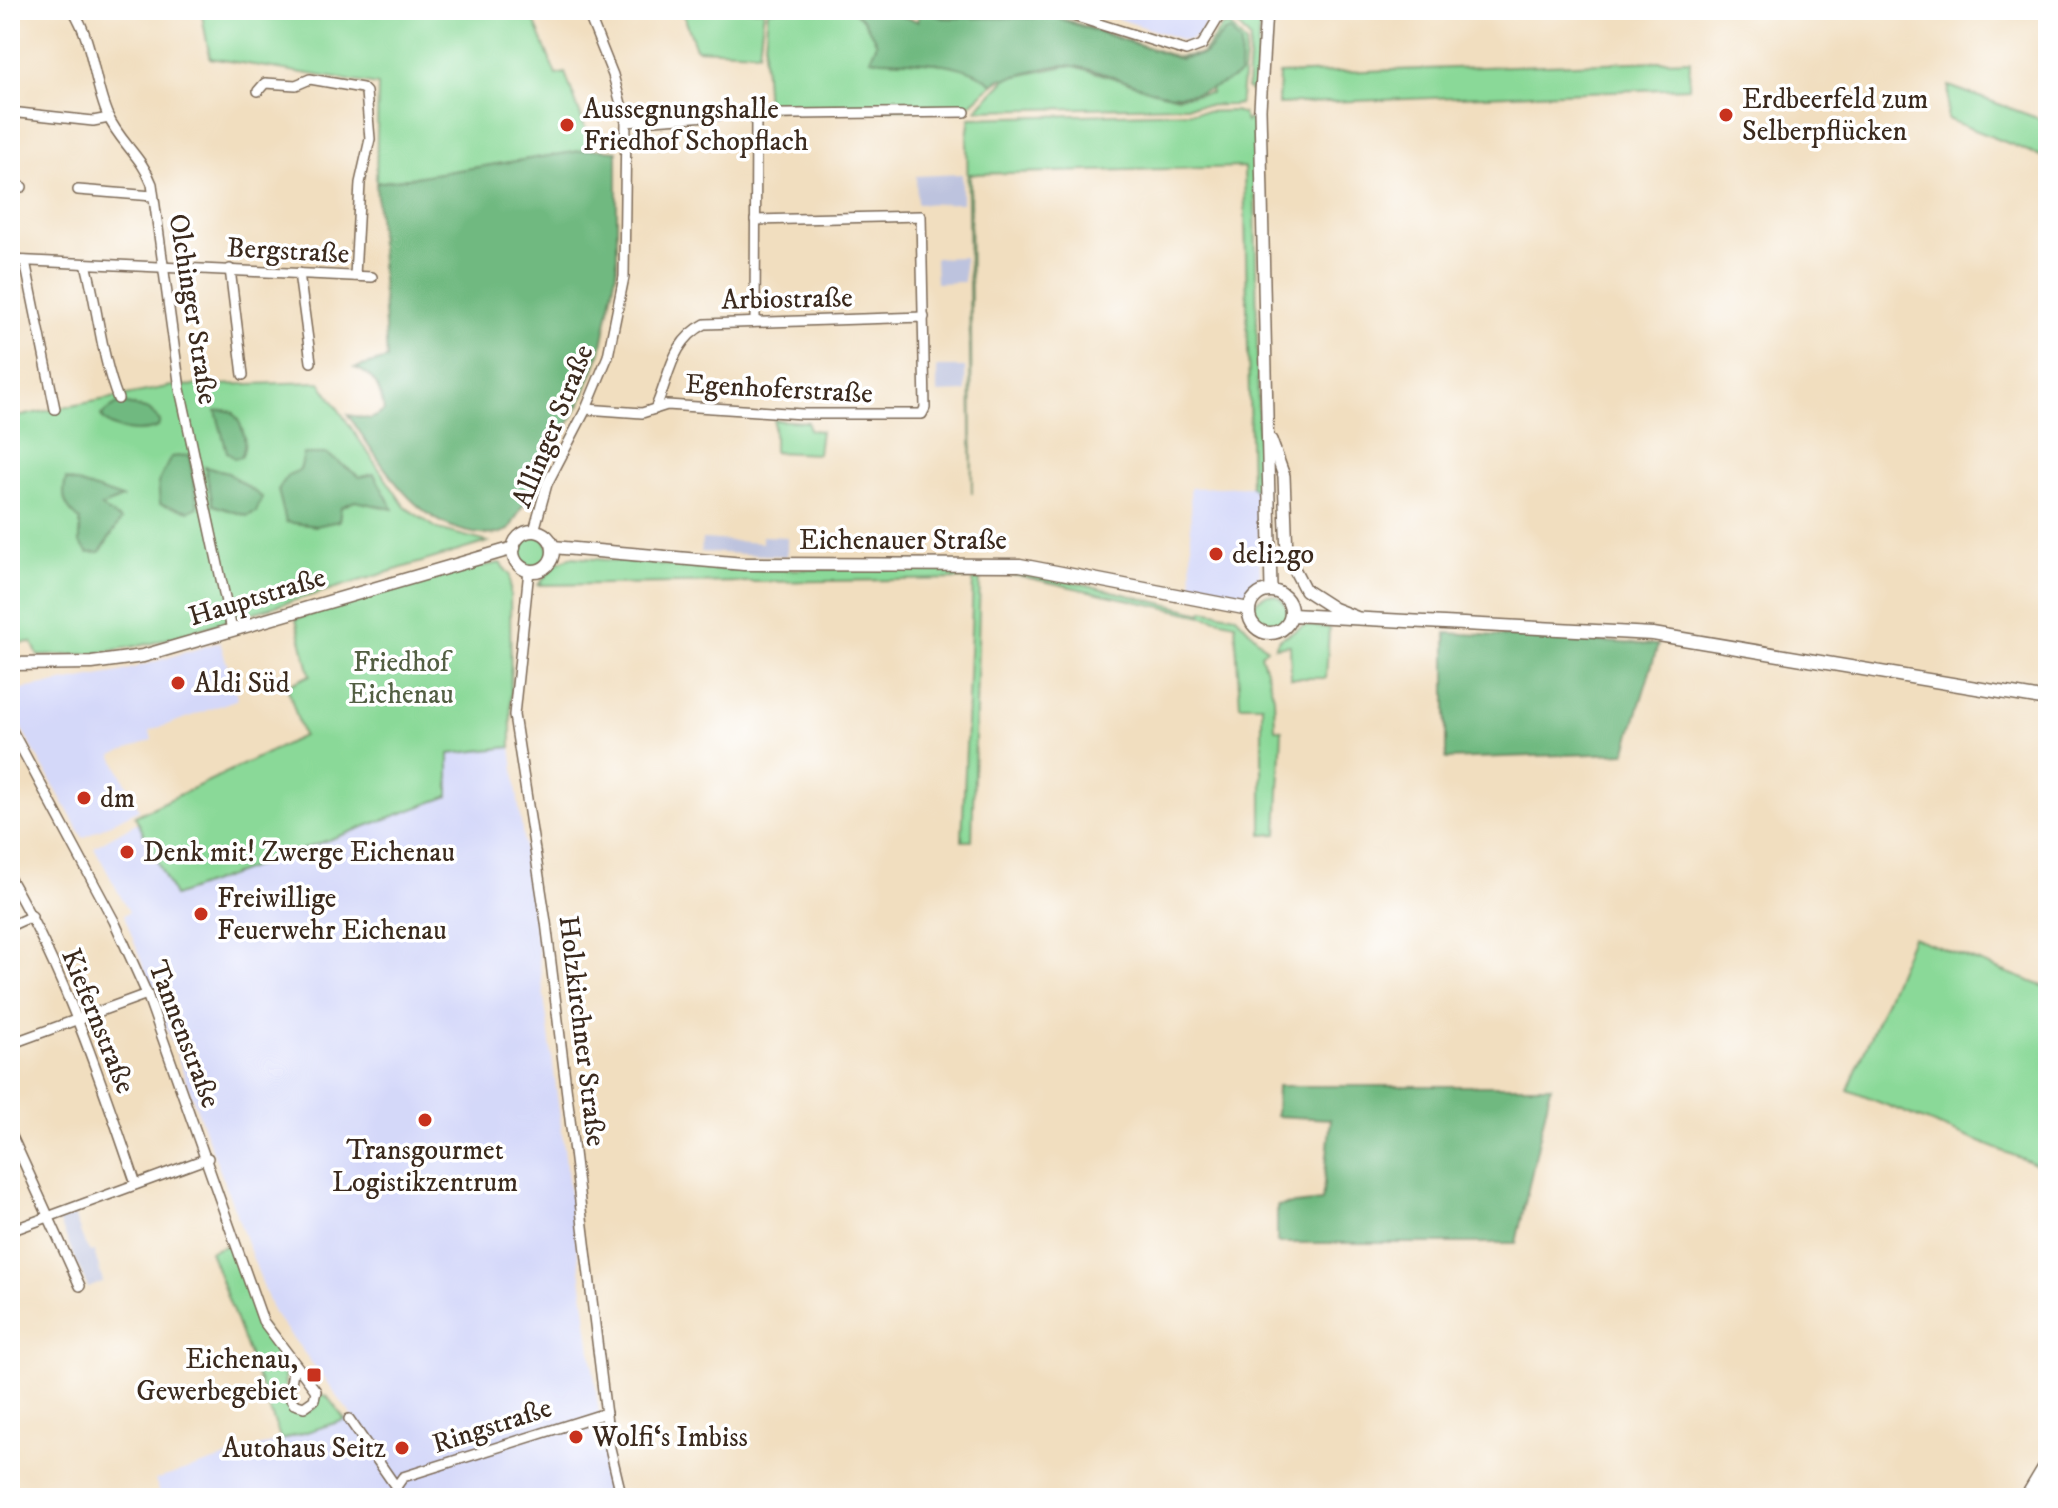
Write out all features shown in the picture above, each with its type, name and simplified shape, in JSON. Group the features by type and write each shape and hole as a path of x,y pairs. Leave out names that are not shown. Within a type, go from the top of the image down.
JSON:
{"main road":[{"path":"534,531 547,536 553,547 553,557 545,567 529,570 516,561 514,548 519,537 534,531"},
{"name":"Eichenauer Straße","path":"553,547 744,564 1020,565 1249,609"},
{"name":"Hauptstraße","path":"10,664 103,662 143,656 514,548"},
{"path":"1271,590 1287,598 1292,615 1285,627 1267,633 1253,625 1249,609 1259,594 1271,590"},
{"path":"1292,615 1653,634 2048,700"},
{"path":"2027,1498 2048,1463"}],"street":[{"name":"Olchinger Straße","path":"73,10 85,31 109,118 145,165 153,196 180,389 232,630"},
{"name":"Allinger Straße","path":"534,531 547,484 586,409 608,356 621,300 627,229 626,122 613,75 587,10"},
{"path":"944,10 991,10"},
{"path":"1054,10 1179,51 1202,45 1223,10"},
{"path":"1266,10 1260,109 1271,590"},
{"path":"258,91 265,83 296,85 310,79 362,88 366,92 370,139 360,183 355,276"},
{"path":"10,112 93,121 109,118"},
{"path":"626,122 756,115 965,112"},
{"path":"755,320 756,115"},
{"path":"10,186 22,187"},
{"path":"78,190 153,196"},
{"path":"755,220 921,216 924,317"},
{"name":"Bergstraße","path":"10,260 372,277"},
{"path":"25,261 55,409"},
{"path":"86,264 98,310 104,360 118,399"},
{"path":"230,269 243,375"},
{"path":"299,273 311,362"},
{"name":"Egenhoferstraße","path":"586,409 642,413 667,405 802,414 922,414 925,408 924,317"},
{"name":"Arbiostraße","path":"655,409 664,379 688,335 705,324 755,320 924,317"},
{"path":"1268,432 1284,476 1290,567 1314,597 1360,620"},
{"name":"Holzkirchner Straße","path":"529,570 514,715 546,922 606,1413 622,1498"},
{"name":"Tannenstraße","path":"10,727 114,921 147,994 208,1158 258,1308 294,1365"},
{"name":"Kiefernstraße","path":"10,879 32,916 76,1021 136,1184"},
{"path":"10,926 32,916"},
{"path":"10,1044 147,994"},
{"path":"10,1132 80,1286"},
{"path":"10,1231 208,1158"},
{"name":"Ringstraße","path":"396,1487 403,1477 606,1413"},
{"path":"349,1419 396,1487 398,1498"}],"shaded area":[{"path":"1091,10 1211,10 1199,35 1187,41"},
{"path":"962,174 962,203 917,204 916,176"},
{"path":"964,257 964,282 936,283 935,258"},
{"path":"937,367 965,367 966,392 937,393"},
{"path":"1251,486 1257,492 1260,573 1255,585 1236,597 1192,590 1190,488"},
{"path":"762,536 787,537 787,556 701,552 702,539 762,543"},
{"path":"220,642 238,699 150,731 152,740 112,755 139,809 83,838 10,708 10,691 120,672"},
{"path":"511,747 604,1450 617,1498 162,1498 155,1480 353,1417 273,1312 124,915 129,912 94,847 138,822 174,896 449,754"},
{"path":"74,1215 85,1244 90,1252 94,1251 103,1282 88,1288 59,1221"}],"green space":[{"path":"201,10 530,10 556,75 565,73 593,149 376,183 378,85 210,58"},
{"path":"682,10 764,10 759,52 696,49"},
{"path":"768,10 852,10 864,21 877,43 871,59 951,65 980,75 993,84 965,109 767,109 764,57"},
{"path":"853,10 878,10 918,21 919,10 943,18 1056,18 1180,59 1205,54 1224,32 1230,30 1241,44 1240,74 1193,94 1174,95 1065,65 1000,79 993,84 980,75 951,65 870,59 877,43 864,21"},
{"path":"923,10 946,17 1055,16 1177,57 1202,54 1222,27 1230,25 1246,44 1241,98 1239,104 1233,105 976,110 1007,78 1071,65 1177,97 1211,93 1217,39 1205,54 1189,58 1171,57 1058,18 952,20"},
{"path":"1229,10 1260,10 1255,94 1247,89 1250,39 1231,17"},
{"path":"1690,60 1689,88 1278,104 1279,74"},
{"path":"1949,86 2048,122 2048,159 1947,119"},
{"path":"1234,111 1243,114 1246,122 1254,114 1257,492 1251,486 1244,167 970,174 972,494 967,136 970,118"},
{"path":"593,149 617,151 617,268 601,351 581,402 509,530 487,535 451,527 432,517 400,488 348,415 371,419 384,411 376,385 368,375 355,368 387,359 376,183"},
{"path":"320,382 405,507 438,529 488,542 153,643 92,654 38,656 32,642 19,643 10,615 10,418 172,386"},
{"path":"120,402 149,410 160,421 158,427 135,431 118,428 105,421 101,415"},
{"path":"216,411 233,412 242,428 245,445 241,457 234,458 227,452"},
{"path":"774,420 808,422 809,430 821,431 818,454 774,452"},
{"path":"304,454 327,454 360,477 374,474 393,509 355,501 341,507 339,521 316,526 286,522 278,490 288,475 300,470"},
{"path":"189,455 198,507 189,511 160,504 158,483 171,457"},
{"path":"205,467 228,473 262,497 256,512 247,516 213,505"},
{"path":"66,479 122,498 101,507 121,520 100,552 88,553 80,543 80,520 68,507 64,497"},
{"path":"533,535 544,540 549,551 544,562 533,567 522,562 517,551 522,540"},
{"path":"572,557 723,570 968,568 969,579 538,585 557,563"},
{"name":"Friedhof Eichenau","path":"500,563 510,575 511,747 449,754 449,796 174,896 135,816 303,736 287,686 310,675 296,619 446,572"},
{"path":"993,568 1037,573 1202,613 1203,610 1236,616 1267,649 1261,654 1274,697 1275,729 1282,730 1277,834 1262,835 1262,705 1240,705 1235,623 1025,577 986,572 980,576 972,841 962,841 973,582 977,571"},
{"path":"1270,595 1282,600 1287,612 1282,624 1270,629 1258,624 1253,612 1258,600"},
{"path":"1305,625 1329,628 1326,678 1291,678 1290,645 1275,647 1279,639"},
{"path":"1446,633 1658,645 1625,753 1446,759"},
{"path":"1912,937 2048,988 2048,1169 1848,1090"},
{"path":"1277,1086 1551,1086 1516,1243 1277,1243 1277,1206 1322,1201 1331,1119 1276,1116"},
{"path":"231,1244 256,1316 283,1354 286,1403 305,1412 317,1406 320,1394 327,1396 345,1420 281,1440 210,1251"}],"place":[{"name":"Erdbeerfeld zum Selberpflücken","path":"1726,115"},
{"name":"Aussegnungshalle Friedhof Schopflach","path":"567,125"},
{"name":"deli2go","path":"1216,554"},
{"name":"Aldi Süd","path":"178,683"},
{"name":"dm","path":"84,798"},
{"name":"Denk mit! Zwerge Eichenau","path":"127,852"},
{"name":"Freiwillige Feuerwehr Eichenau","path":"201,914"},
{"name":"Transgourmet Logistikzentrum","path":"425,1120"},
{"name":"Eichenau, Gewerbegebiet","path":"314,1375"},
{"name":"Wolfi‘s Imbiss","path":"576,1437"},
{"name":"Autohaus Seitz","path":"402,1448"}]}
